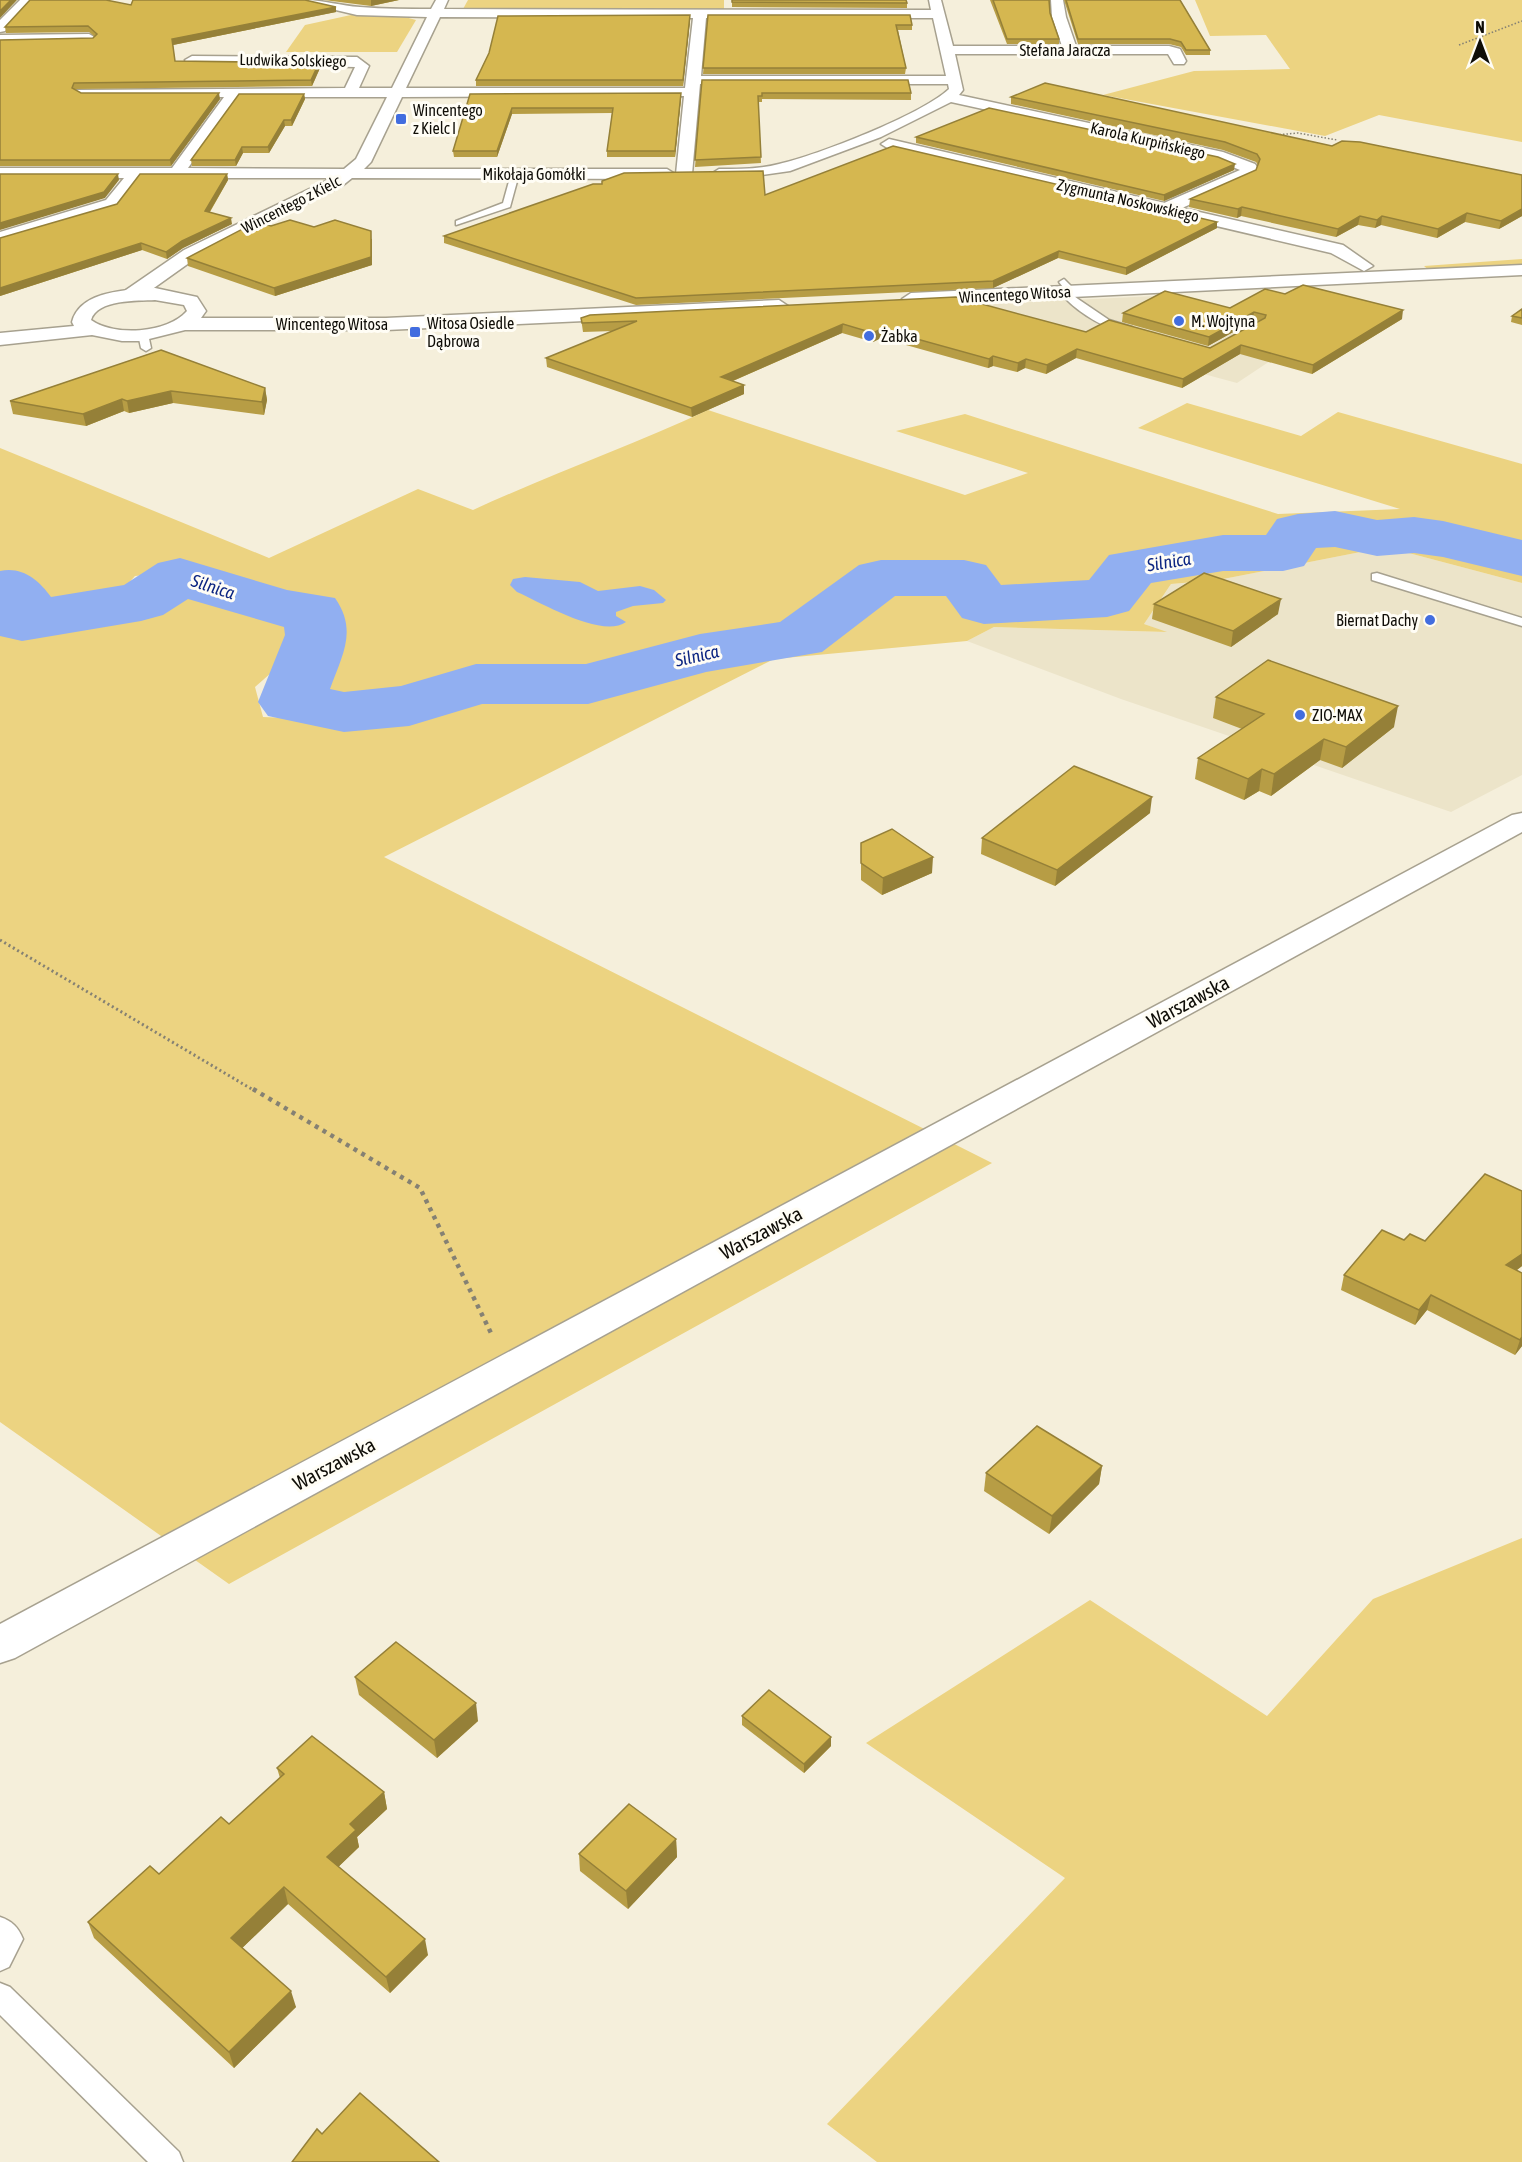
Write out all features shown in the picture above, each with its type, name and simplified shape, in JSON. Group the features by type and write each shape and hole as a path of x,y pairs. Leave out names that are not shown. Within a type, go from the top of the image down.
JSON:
{"street":[{"path":"0,28 27,0"},
{"path":"311,0 357,11 439,7 700,13 937,7 956,90 951,98"},
{"path":"1057,0 1059,17 1070,50"},
{"name":"Wincentego z Kielc","path":"130,296 190,254 351,173 363,162 439,7"},
{"path":"684,174 700,13"},
{"path":"0,39 89,38"},
{"name":"Stefana Jaracza","path":"945,50 1169,50 1175,52 1179,61"},
{"name":"Ludwika Solskiego","path":"192,60 357,61 362,66 350,93"},
{"name":"Ludwika Solskiego","path":"82,93 397,93 954,80"},
{"name":"Ludwika Solskiego","path":"177,173 235,93"},
{"name":"Karola Kurpińskiego","path":"951,98 1223,157 1244,164 1250,170 1165,209"},
{"name":"Mikołaja Gomółki","path":"0,173 745,174 794,165 922,113 951,98"},
{"name":"Zygmunta Noskowskiego","path":"889,144 1337,249 1364,266"},
{"path":"0,238 112,204 136,173"},
{"name":"Wincentego Witosa","path":"894,295 1522,256"},
{"path":"177,297 188,270 184,259"},
{"name":"Wincentego Witosa","path":"1067,286 1522,270"},
{"path":"0,339 87,321 110,300 130,296 177,297 190,301 196,307 195,316 184,324"},
{"name":"Wincentego Witosa","path":"87,321 114,334 144,341 184,324 406,324 795,300 389,314 277,313 196,307"},
{"path":"0,328 68,318 87,321"},
{"name":"Warszawska","path":"0,1645 1522,821"}],"lane":[{"path":"459,223 507,205 515,174"},
{"path":"1067,286 1069,297 1105,322 1145,333"},
{"path":"1377,577 1522,622"},
{"path":"0,1929 10,1939 0,1958"},
{"path":"0,1996 169,2162"}],"path":[{"path":"1459,45 1522,21"},
{"path":"1223,157 1281,133 1337,140"},
{"path":"0,940 420,1188 491,1333"}],"shaded area":[{"path":"468,0 724,0 724,9 463,9"},
{"path":"1195,0 1522,0 1522,142 1379,115 1325,136 1103,95 1194,71 1290,69 1266,35 1210,36"},
{"path":"351,15 405,17 416,20 397,52 286,52 305,25"},
{"path":"1522,259 1522,266 1430,271 1424,266"},
{"path":"1176,295 1314,332 1237,383 952,306"},
{"path":"1187,403 1301,436 1338,412 1522,464 1522,583 1386,547 1218,580 1171,584 1144,624 1167,632 994,627 967,641 774,659 384,857 992,1163 229,1584 0,1422 0,621 16,627 84,613 145,606 153,587 187,581 242,603 297,618 296,651 255,687 263,717 368,721 426,709 465,691 586,691 555,681 520,675 483,674 451,677 408,699 401,700 335,702 296,699 292,690 327,649 321,610 230,581 176,572 135,576 112,601 72,604 26,613 34,592 14,581 0,582 0,448 269,558 418,489 473,510 708,410 965,495 1028,473 896,431 965,414 1278,514 1400,509 1138,428"},
{"path":"1386,547 1522,583 1522,775 1451,812 1121,699 967,641 994,627 1165,632 1144,624 1171,584 1218,580"},
{"path":"1522,1538 1522,2162 877,2162 827,2124 1065,1878 866,1743 1090,1600 1267,1716 1373,1599"}],"water":[{"path":"525,577 580,582 598,591 640,586 654,590 666,600 663,603 633,606 616,612 616,616 626,622 615,626 602,626 556,611 517,592 510,585 513,579"}],"building":[{"path":"0,0 11,0 0,11"},
{"path":"30,0 106,0 131,5 133,0 305,0 336,7 172,39 175,61 319,63 311,80 74,83 72,88 81,93 219,93 170,160 0,160 0,40 93,38 97,34 88,26 5,27"},
{"path":"732,0 906,0 907,3 732,2"},
{"path":"993,0 1049,0 1050,13 1059,39 1007,39"},
{"path":"1066,0 1180,0 1210,50 1186,50 1181,42 1170,39 1078,39"},
{"path":"690,15 683,80 476,80 489,53 498,16"},
{"path":"708,15 910,15 912,25 896,25 906,68 703,68"},
{"path":"702,80 908,80 911,93 762,93 762,96 758,96 761,157 695,160"},
{"path":"1045,83 1332,146 1342,141 1360,142 1522,175 1522,209 1501,221 1467,213 1438,229 1382,216 1377,220 1360,216 1338,229 1242,207 1238,209 1190,199 1256,170 1260,159 1257,154 1225,142 1011,97"},
{"path":"681,93 675,151 607,151 613,108 512,108 497,151 453,151 470,94"},
{"path":"239,94 304,94 291,120 284,120 268,147 242,147 235,160 191,160"},
{"path":"989,108 1218,157 1235,164 1164,195 916,137"},
{"path":"893,146 1217,222 1126,268 1059,251 993,281 636,298 444,236 593,184 602,184 602,181 624,173 763,171 765,195"},
{"path":"0,174 118,174 104,192 0,223"},
{"path":"140,174 227,174 205,211 231,218 182,241 166,252 141,243 0,288 0,238 117,204"},
{"path":"290,220 314,227 335,220 371,231 371,257 274,288 187,258 256,222 271,226"},
{"path":"1303,285 1403,310 1313,365 1241,345 1183,379 1077,349 1047,365 1026,359 1018,363 993,356 989,359 881,329 873,333 843,324 721,377 744,385 691,408 546,358 637,321 582,323 581,318 590,315 956,297 1086,332 1109,320 1210,348 1265,318 1266,315 1254,312 1209,337 1123,313 1165,291 1230,308 1265,289 1285,294"},
{"path":"1522,309 1522,318 1512,316"},
{"path":"161,350 265,388 262,402 171,391 127,401 122,399 83,414 10,401"},
{"path":"1204,573 1281,599 1233,631 1154,604"},
{"path":"1268,660 1398,706 1346,747 1324,739 1274,774 1262,769 1248,779 1198,758 1264,714 1216,697"},
{"path":"1074,766 1152,797 1057,870 982,838"},
{"path":"892,829 933,857 883,878 861,863 861,843"},
{"path":"1485,1174 1522,1191 1522,1254 1506,1265 1522,1273 1522,1337 1520,1340 1431,1295 1419,1310 1344,1275 1382,1230 1404,1240 1410,1234 1425,1241"},
{"path":"1037,1426 1102,1466 1052,1516 986,1473"},
{"path":"396,1642 476,1703 434,1740 355,1677"},
{"path":"769,1690 831,1737 804,1764 742,1716"},
{"path":"312,1736 384,1792 350,1824 356,1830 327,1857 425,1939 386,1977 284,1887 231,1938 291,1991 229,2052 88,1922 150,1866 159,1874 221,1817 229,1824 284,1774 277,1768"},
{"path":"629,1804 676,1839 626,1891 579,1854"},
{"path":"360,2093 439,2162 292,2162 317,2129 322,2134"}],"waterway":[{"name":"Silnica","path":"0,591 8,588 22,600 1,615 22,622 81,610 141,602 180,576 280,608 313,611 317,635 292,702 344,712 409,706 476,684 588,684 700,653 799,638 881,578 964,578 984,605 1107,598 1131,568 1223,553 1283,553 1298,532 1335,529 1377,538 1414,535 1443,539 1522,558"}],"place":[{"name":"Wincentego z Kielc I","path":"401,119"},
{"name":"M. Wojtyna","path":"1179,321"},
{"name":"Witosa Osiedle Dąbrowa","path":"415,332"},
{"name":"Żabka","path":"869,336"},
{"name":"Biernat Dachy","path":"1430,620"},
{"name":"ZIO-MAX","path":"1300,715"}]}
